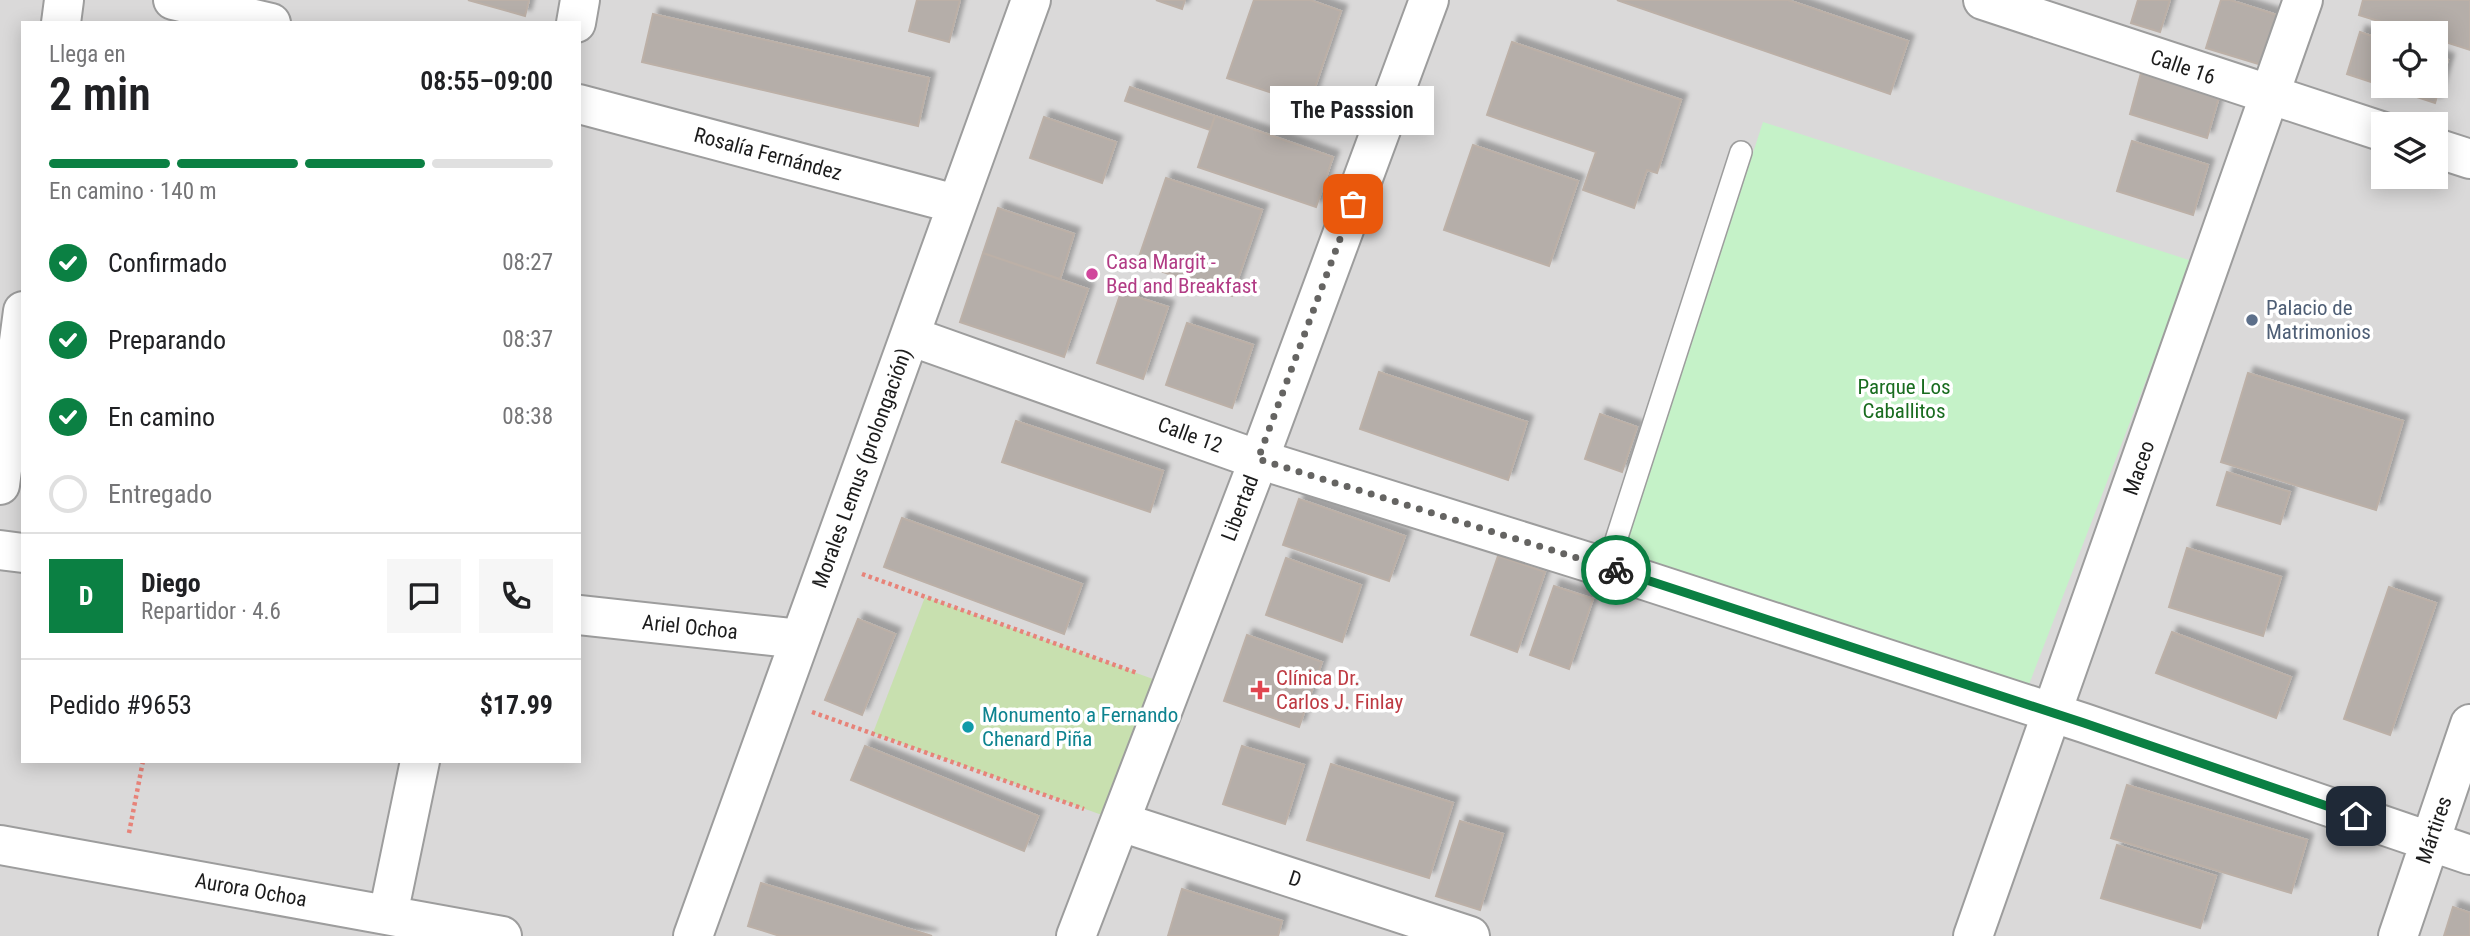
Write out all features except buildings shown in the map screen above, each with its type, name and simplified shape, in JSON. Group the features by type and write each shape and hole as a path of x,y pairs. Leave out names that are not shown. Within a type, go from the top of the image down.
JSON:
{"street":[{"path":"61,21 64,0"},
{"path":"173,0 262,21"},
{"path":"576,21 580,0"},
{"name":"Morales Lemus (prolongación)","path":"693,936 1031,0"},
{"name":"Libertad","path":"1076,936 1173,686 1429,0"},
{"name":"Calle 16","path":"1983,0 2371,128"},
{"name":"Maceo","path":"1973,936 2303,0"},
{"name":"Rosalía Fernández","path":"581,105 956,204"},
{"path":"2448,152 2470,159"},
{"path":"0,485 21,326"},
{"name":"Calle 12","path":"910,335 1258,459 1607,568 2053,714 2470,855"},
{"path":"0,550 21,553"},
{"name":"Ariel Ochoa","path":"581,615 800,639"},
{"name":"Mártires","path":"2398,936 2470,724"},
{"path":"388,915 420,763"},
{"name":"D","path":"1121,822 1470,936"},
{"name":"Aurora Ochoa","path":"0,845 502,936"}],"lane":[{"path":"1607,568 1741,152"}],"path":[{"path":"828,562 1173,686"},
{"path":"778,699 1121,822"},
{"path":"123,867 143,763"}],"shaded area":[{"path":"0,0 2470,0 2470,936 0,936"}],"green space":[{"name":"Parque Los Caballitos","path":"1763,122 2192,261 2028,687 1623,553"},
{"path":"925,597 1153,679 1102,815 873,733"}],"way so far":[{"path":"1353,204 1258,459 1616,570"}],"place":[{"name":"The Passsion","path":"1353,204"},
{"name":"Casa Margit - Bed and Breakfast","path":"1092,274"},
{"name":"Palacio de Matrimonios","path":"2252,320"},
{"name":"Clínica Dr. Carlos J. Finlay","path":"1260,690"},
{"name":"Monumento a Fernando Chenard Piña","path":"968,727"}],"route":[{"path":"1616,570 2025,706 2084,723 2356,816"}]}
